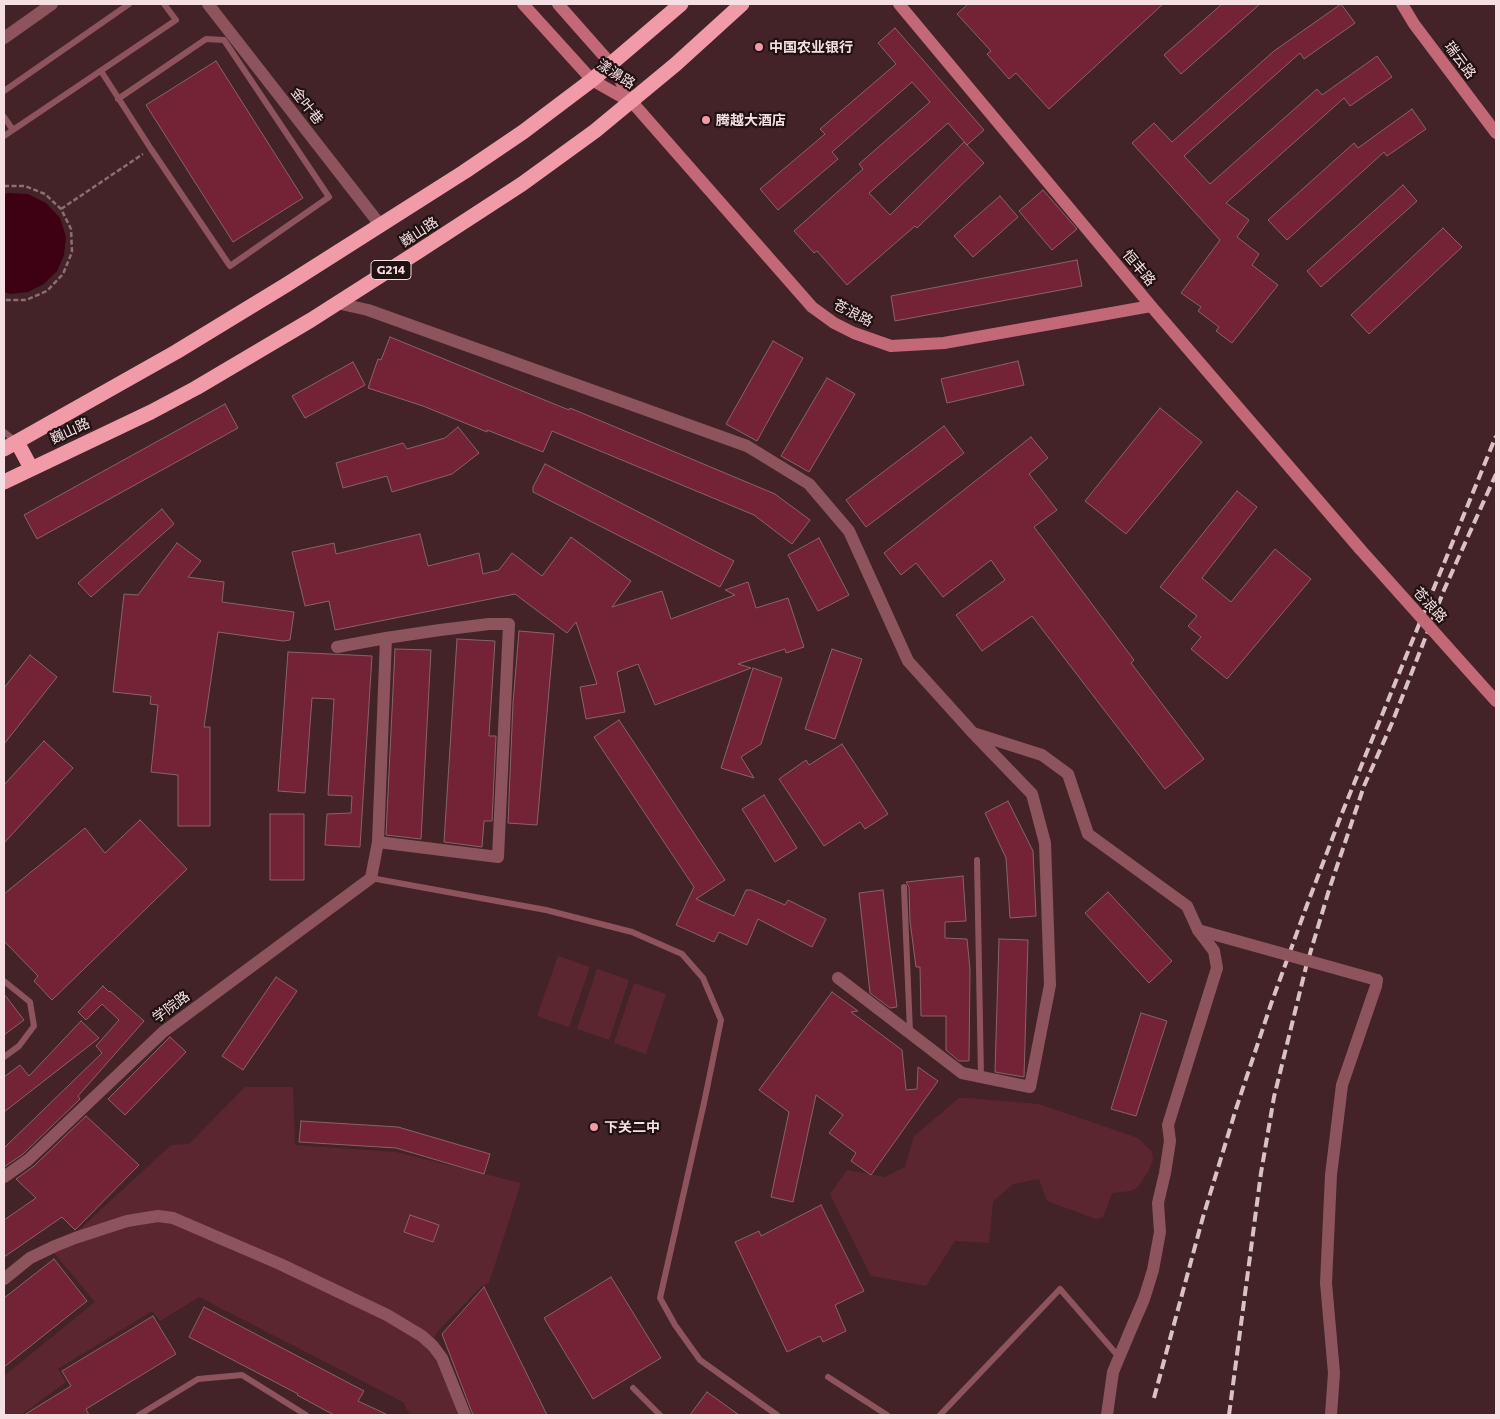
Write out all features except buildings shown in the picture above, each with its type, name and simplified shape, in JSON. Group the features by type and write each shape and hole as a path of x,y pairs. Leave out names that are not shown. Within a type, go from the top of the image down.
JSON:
{"highway":[{"name":"巍山路","path":"10,446 184,347 381,226 523,132 592,80 680,4"},
{"name":"巍山路","path":"4,482 174,400 271,344 522,184 572,149 632,102 742,4"},
{"path":"10,446 31,468"}],"street":[{"path":"4,38 52,4"},
{"name":"金叶巷","path":"208,4 381,226"},
{"name":"漾濞路","path":"523,4 592,80 632,102"},
{"name":"漾濞路","path":"558,4 611,64 632,102"},
{"name":"恒丰路","path":"899,4 1151,306 1360,549"},
{"name":"瑞云路","path":"1402,4 1414,24 1496,133"},
{"name":"苍浪路","path":"632,102 812,307 834,323 854,334 891,346 944,343 1151,306"},
{"path":"337,303 368,310 747,446 809,484 849,531 908,661 1032,794 1045,843 1050,985 1030,1086 962,1073 838,978"},
{"name":"苍浪路","path":"1360,549 1496,701"},
{"path":"337,647 386,638 489,624 509,624 498,857 378,842"},
{"path":"371,878 378,842 386,638"},
{"path":"974,733 1042,755 1068,774 1088,834 1188,906 1198,930 1214,950 1217,968 1168,1125 1170,1141 1158,1203 1160,1232 1152,1270 1144,1299 1113,1372 1107,1415"},
{"name":"学院路","path":"4,1177 28,1160 163,1032 371,878"},
{"path":"1198,930 1377,980 1342,1085 1331,1175 1326,1283 1334,1373 1331,1415"},
{"path":"4,1279 30,1258 75,1238 127,1221 158,1216 173,1218 280,1264 388,1315 422,1336 442,1358 465,1415"}],"lane":[{"path":"4,91 129,4"},
{"path":"4,136 176,20 164,4"},
{"path":"101,70 118,98 151,149 230,266 329,197 224,40 206,39 118,98"},
{"path":"4,116 13,130"},
{"path":"4,432 10,446"},
{"path":"977,860 982,1077"},
{"path":"371,878 546,910 632,932 682,954 703,978 721,1020 660,1298 675,1326 700,1360 777,1415"},
{"path":"904,887 910,1033"},
{"path":"4,981 30,1002 34,1026 19,1046 4,1058"},
{"path":"940,1415 1060,1289 1119,1357"},
{"path":"139,1415 198,1379 242,1375 306,1415"},
{"path":"828,1377 887,1415"},
{"path":"633,1388 660,1415"}],"path":[{"path":"61,208 151,149"},
{"path":"4,186 25,186 45,194 61,208 71,230 72,252 63,274 47,291 26,300 4,300"}],"shaded area":[{"path":"4,194 28,194 46,203 60,218 66,237 64,255 57,271 44,284 28,292 10,294 4,292"},
{"path":"558,956 590,967 569,1027 537,1016"},
{"path":"597,969 629,980 609,1040 577,1029"},
{"path":"634,983 666,994 646,1054 614,1043"},
{"path":"245,1087 293,1087 295,1145 396,1152 521,1183 489,1283 482,1286 437,1332 429,1351 442,1368 458,1415 410,1415 403,1402 199,1297 160,1321 152,1311 58,1369 66,1382 21,1415 4,1415 4,1376 95,1302 54,1253 171,1145 189,1144"},
{"path":"959,1098 1039,1104 1138,1138 1152,1152 1153,1159 1148,1172 1137,1188 1131,1191 1112,1193 1103,1217 1096,1219 1047,1201 1039,1179 1013,1184 993,1201 989,1243 955,1241 926,1286 871,1276 830,1194 847,1170 885,1177 905,1167 914,1136"}],"railway":[{"path":"1154,1398 1203,1217 1271,1004 1342,813 1496,436"},
{"path":"1229,1415 1261,1173 1274,1097 1306,967 1329,890 1364,786 1392,723 1444,590 1496,474"}],"place":[{"name":"中国农业银行","path":"759,47"},
{"name":"腾越大酒店","path":"706,120"},
{"name":"下关二中","path":"594,1127"}]}
